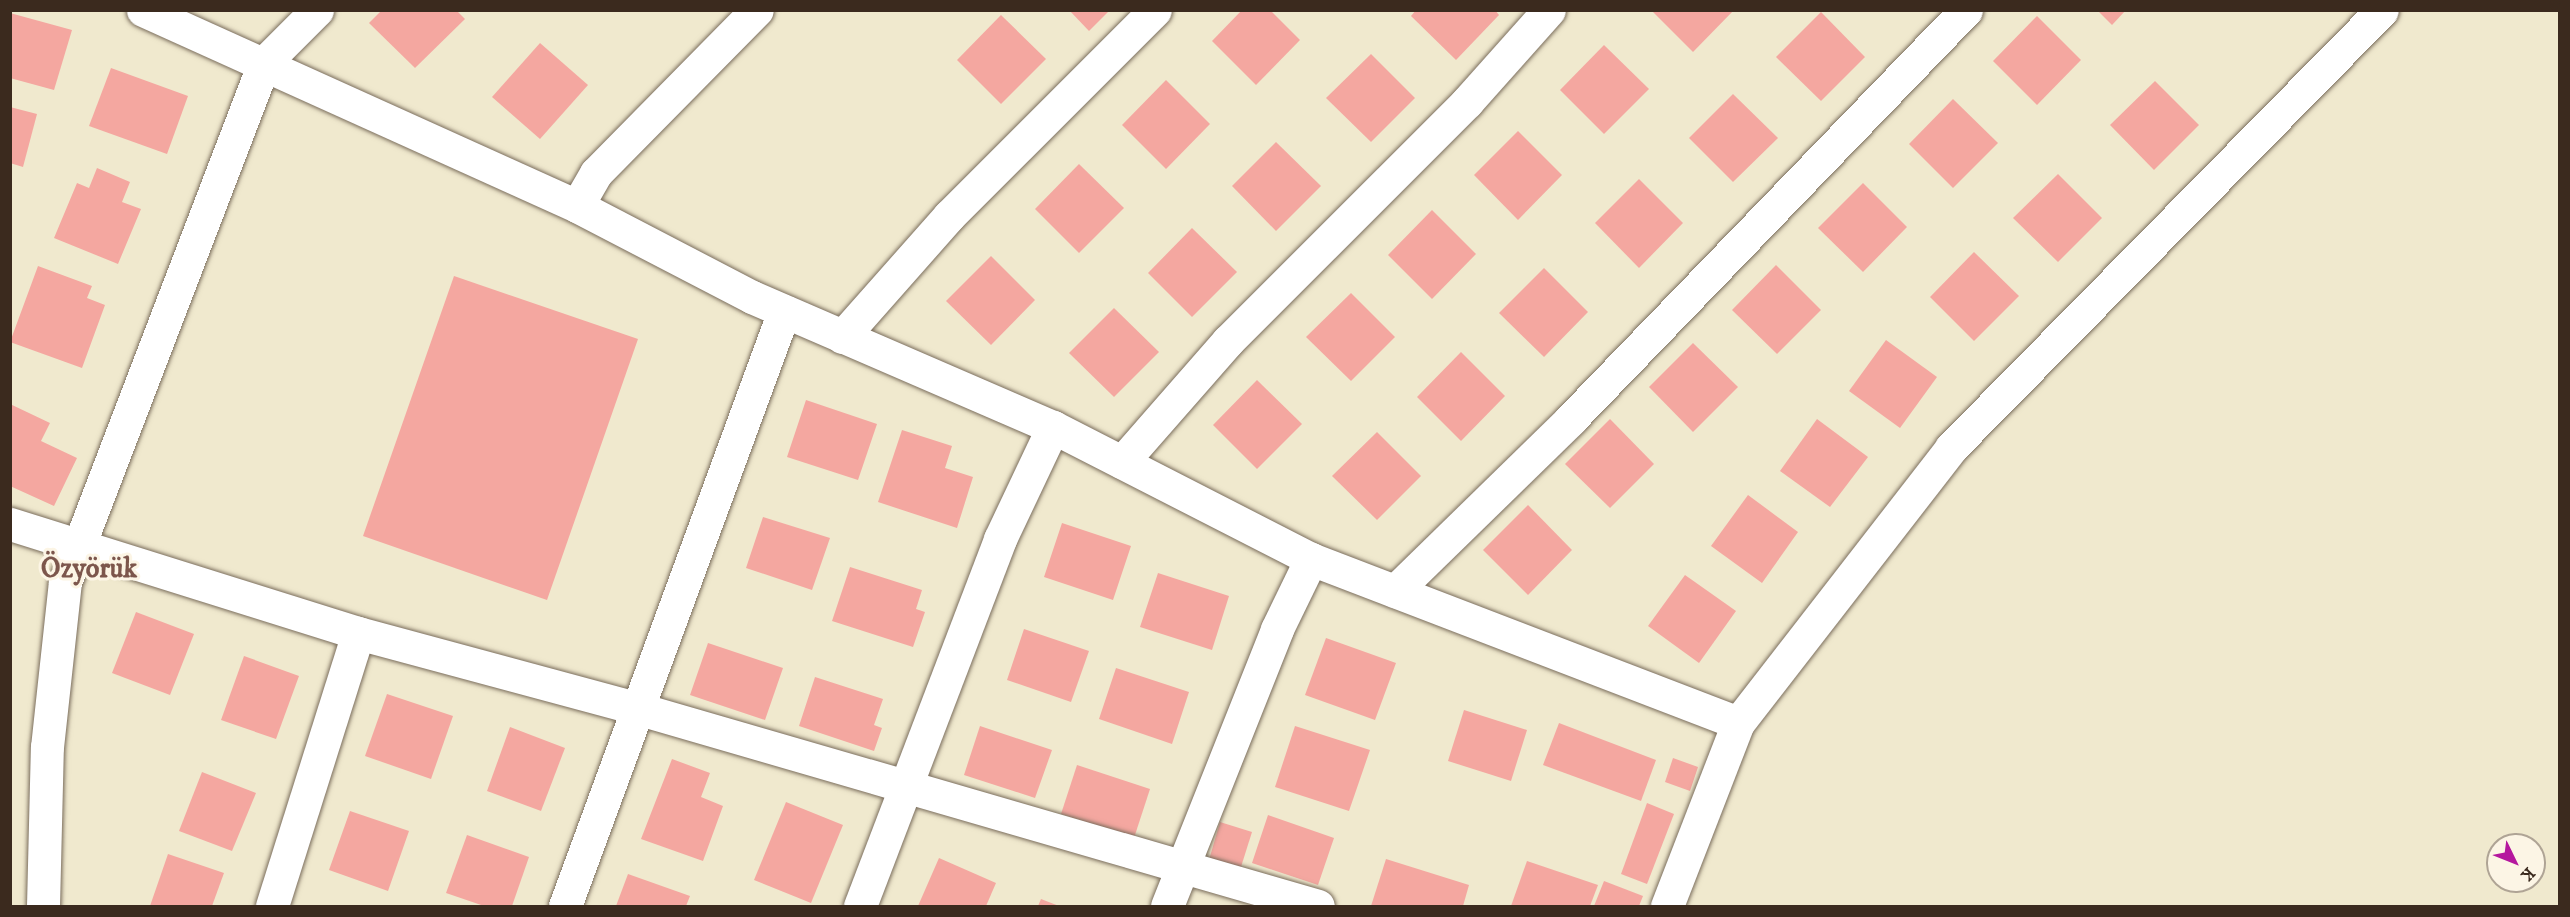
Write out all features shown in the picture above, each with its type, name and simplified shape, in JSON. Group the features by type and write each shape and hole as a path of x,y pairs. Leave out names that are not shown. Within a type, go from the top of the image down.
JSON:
{"street":[{"path":"143,10 577,206 784,311 1053,427 1311,559 1737,723"},
{"path":"43,906 48,747 64,582 264,63 317,10"},
{"path":"577,206 596,173 757,10"},
{"path":"842,337 949,216 1155,10"},
{"path":"1122,462 1228,341 1467,102 1550,10"},
{"path":"1395,591 1570,420 1966,10"},
{"path":"1667,906 1737,723 1951,448 2382,10"},
{"path":"566,906 608,794 636,708 784,311"},
{"path":"860,906 908,787 1000,539 1053,427"},
{"path":"10,524 358,633 636,708 1181,864 1318,906"},
{"path":"1167,906 1181,864 1277,629 1311,559"},
{"path":"272,906 358,633"}],"building":[{"path":"382,10 456,10 465,19 415,68 369,23"},
{"path":"1069,10 1110,10 1089,31"},
{"path":"1242,10 1270,10 1300,40 1256,85 1212,41"},
{"path":"1416,10 1495,10 1499,15 1456,60 1411,16"},
{"path":"1651,10 1734,10 1693,52"},
{"path":"2097,10 2126,10 2112,25"},
{"path":"1821,12 1865,57 1821,101 1776,57"},
{"path":"10,13 72,30 54,90 10,78"},
{"path":"1001,15 1046,59 1001,104 957,60"},
{"path":"2037,16 2081,60 2037,105 1993,61"},
{"path":"540,43 588,85 540,139 492,97"},
{"path":"1604,45 1649,89 1604,134 1560,90"},
{"path":"1371,54 1415,98 1371,142 1326,98"},
{"path":"111,68 188,96 167,154 89,126"},
{"path":"1166,80 1210,124 1166,169 1122,125"},
{"path":"2155,81 2199,125 2154,170 2110,125"},
{"path":"1733,94 1778,138 1733,182 1689,138"},
{"path":"1953,99 1998,143 1953,188 1909,144"},
{"path":"10,107 37,114 23,167 10,163"},
{"path":"1518,131 1562,175 1518,220 1474,175"},
{"path":"1276,142 1321,186 1276,231 1232,186"},
{"path":"1079,164 1124,208 1079,253 1035,209"},
{"path":"97,168 130,182 122,202 141,209 118,264 54,238 77,183 89,188"},
{"path":"2058,174 2102,218 2058,262 2013,218"},
{"path":"1639,179 1683,223 1639,268 1595,223"},
{"path":"1863,183 1907,227 1863,272 1818,228"},
{"path":"1432,210 1476,254 1432,299 1388,255"},
{"path":"1192,228 1237,272 1192,317 1148,273"},
{"path":"1974,252 2019,296 1974,341 1930,297"},
{"path":"991,256 1035,300 991,345 946,301"},
{"path":"1776,265 1821,310 1777,354 1732,310"},
{"path":"38,266 92,286 87,298 105,305 82,368 10,342"},
{"path":"1544,268 1588,312 1544,357 1499,313"},
{"path":"454,276 638,339 547,600 363,536"},
{"path":"1351,293 1395,337 1351,381 1306,337"},
{"path":"1114,308 1159,352 1114,397 1069,353"},
{"path":"1886,340 1937,377 1900,428 1849,391"},
{"path":"1693,343 1738,387 1693,432 1649,387"},
{"path":"1461,352 1505,396 1461,441 1417,397"},
{"path":"1257,380 1302,424 1257,469 1213,425"},
{"path":"806,400 877,424 858,480 787,457"},
{"path":"10,404 50,423 41,441 77,458 54,506 10,486"},
{"path":"1610,419 1654,464 1610,508 1565,464"},
{"path":"1817,419 1868,457 1830,507 1780,471"},
{"path":"902,430 952,446 945,468 973,477 957,528 878,502"},
{"path":"1377,432 1421,476 1377,520 1332,476"},
{"path":"1748,495 1798,532 1762,583 1711,546"},
{"path":"1528,505 1572,550 1528,595 1483,550"},
{"path":"763,517 830,538 812,590 746,568"},
{"path":"1062,523 1131,546 1113,600 1044,577"},
{"path":"850,567 922,590 916,609 925,612 913,647 832,621"},
{"path":"1158,573 1229,596 1212,650 1140,627"},
{"path":"1685,575 1736,611 1699,663 1648,626"},
{"path":"136,612 194,634 170,695 112,673"},
{"path":"1024,629 1089,651 1071,702 1007,680"},
{"path":"1326,638 1396,663 1375,720 1305,695"},
{"path":"708,643 783,668 765,720 690,695"},
{"path":"244,656 299,676 276,739 221,720"},
{"path":"1116,668 1189,692 1172,744 1099,719"},
{"path":"815,677 883,699 874,725 882,728 874,751 799,726"},
{"path":"387,694 453,716 431,779 365,756"},
{"path":"1464,710 1527,730 1511,781 1448,761"},
{"path":"1559,723 1656,760 1641,801 1543,765"},
{"path":"980,726 1052,750 1035,798 964,775"},
{"path":"1295,726 1370,750 1349,811 1275,787"},
{"path":"510,727 565,748 541,811 487,791"},
{"path":"1673,758 1698,767 1690,791 1665,782"},
{"path":"672,759 710,773 701,797 723,806 703,861 641,839"},
{"path":"1077,765 1150,789 1134,838 1061,814"},
{"path":"202,772 256,793 232,851 179,831"},
{"path":"786,802 843,825 811,903 754,880"},
{"path":"1647,803 1674,814 1647,884 1621,874"},
{"path":"350,811 409,831 388,891 329,870"},
{"path":"1268,815 1334,838 1318,885 1252,863"},
{"path":"1220,822 1252,832 1240,870 1209,860"},
{"path":"467,835 529,857 512,906 484,906 446,893"},
{"path":"168,854 224,873 212,906 150,906"},
{"path":"939,858 996,883 986,906 918,906"},
{"path":"1386,859 1469,885 1463,906 1371,906"},
{"path":"1527,861 1598,885 1590,906 1511,906"},
{"path":"628,874 690,896 686,906 616,906"},
{"path":"1604,881 1643,896 1639,906 1594,906"},
{"path":"1041,899 1059,906 1038,906"}],"district":[{"name":"Özyörük","path":"89,569"}]}
